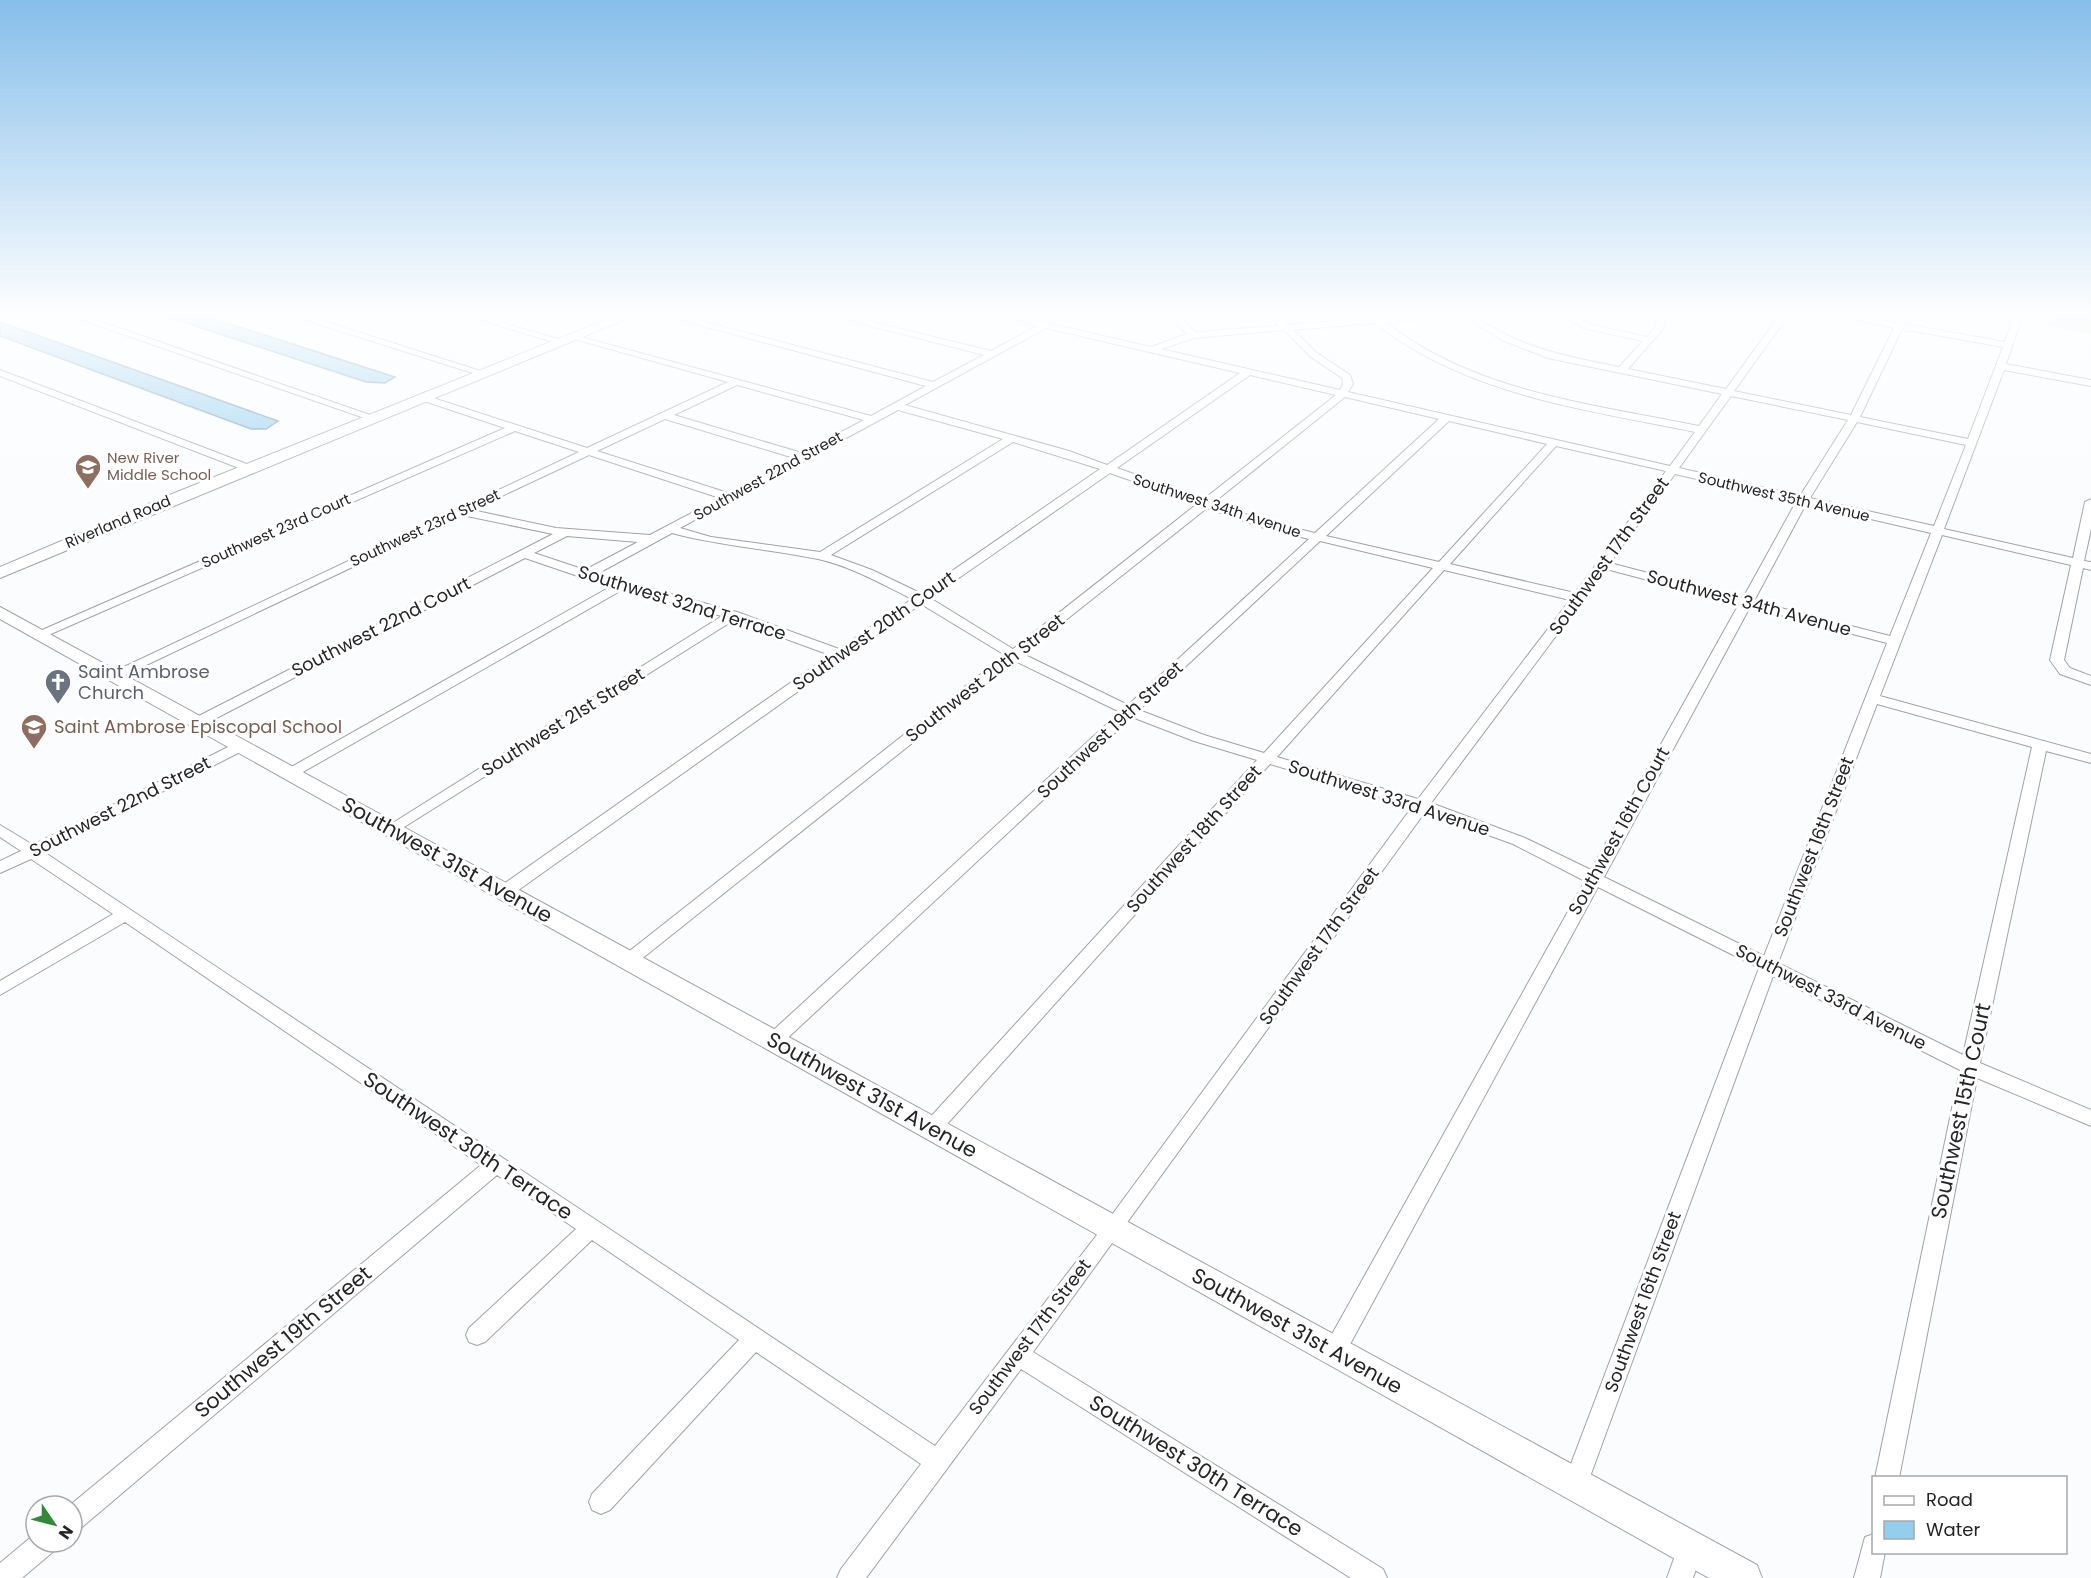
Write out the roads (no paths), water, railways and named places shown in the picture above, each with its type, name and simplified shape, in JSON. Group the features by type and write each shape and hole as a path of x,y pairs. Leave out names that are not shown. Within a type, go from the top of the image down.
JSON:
{"street":[{"path":"33,386 248,468"},
{"path":"279,386 374,418"},
{"name":"Riverland Road","path":"0,573 248,468 455,386"},
{"name":"Southwest 23rd Street","path":"114,675 727,386"},
{"path":"753,386 872,419"},
{"name":"Southwest 22nd Street","path":"586,575 932,386"},
{"name":"Southwest 20th Court","path":"504,891 840,654 1229,386"},
{"name":"Southwest 35th Avenue","path":"1302,386 2085,565"},
{"path":"1342,395 1347,386"},
{"path":"1506,386 1701,429"},
{"path":"1690,386 1972,443"},
{"name":"Southwest 17th Street","path":"850,1578 1113,1229 1579,598 1732,386"},
{"name":"Southwest 16th Court","path":"1334,1352 1593,877 1802,501 1854,419 1870,386"},
{"name":"Southwest 16th Street","path":"1575,1485 1768,967 1993,386"},
{"name":"Southwest 20th Street","path":"628,961 1342,395"},
{"path":"424,398 729,497"},
{"name":"Southwest 34th Avenue","path":"896,406 1012,438 1108,469 1204,505 1316,538 1579,598"},
{"path":"664,415 802,457"},
{"name":"Southwest 19th Street","path":"773,1041 1445,419"},
{"name":"Southwest 23rd Court","path":"39,634 513,428"},
{"path":"822,556 1012,438"},
{"name":"Southwest 18th Street","path":"932,1128 1553,443"},
{"path":"2091,502 2085,565 2057,660 2065,671 2091,681"},
{"path":"461,511 513,525 564,533 653,539"},
{"name":"Southwest 33rd Avenue","path":"670,529 710,540 822,556 868,573 921,598 1014,655 1131,711 1199,738 1424,806 1519,841 1970,1066 2091,1118"},
{"name":"Southwest 22nd Court","path":"198,722 564,533"},
{"name":"Southwest 32nd Terrace","path":"524,554 620,586 733,615 840,654"},
{"name":"Southwest 34th Avenue","path":"1603,565 1894,641"},
{"path":"291,773 620,586"},
{"name":"Southwest 31st Avenue","path":"0,612 1744,1578"},
{"name":"Southwest 21st Street","path":"393,830 733,615"},
{"path":"1872,698 2091,759"},
{"name":"Southwest 15th Court","path":"1887,1476 1970,1066 2040,745"},
{"name":"Southwest 22nd Street","path":"0,868 241,746"},
{"name":"Southwest 30th Terrace","path":"0,830 936,1461"},
{"path":"0,989 126,914"},
{"name":"Southwest 19th Street","path":"84,1510 495,1165"},
{"path":"477,1335 590,1229"},
{"path":"601,1502 754,1339"},
{"name":"Southwest 30th Terrace","path":"1017,1354 1374,1578"},
{"path":"1680,1578 1690,1548"},
{"path":"2,1578 31,1554"},
{"path":"1867,1578 1872,1554"}],"water":[{"path":"134,386 179,386 278,421 266,429 251,429"}],"place":[{"name":"New River Middle School","path":"88,490"},
{"name":"Saint Ambrose Church","path":"58,705"},
{"name":"Saint Ambrose Episcopal School","path":"34,750"}]}
